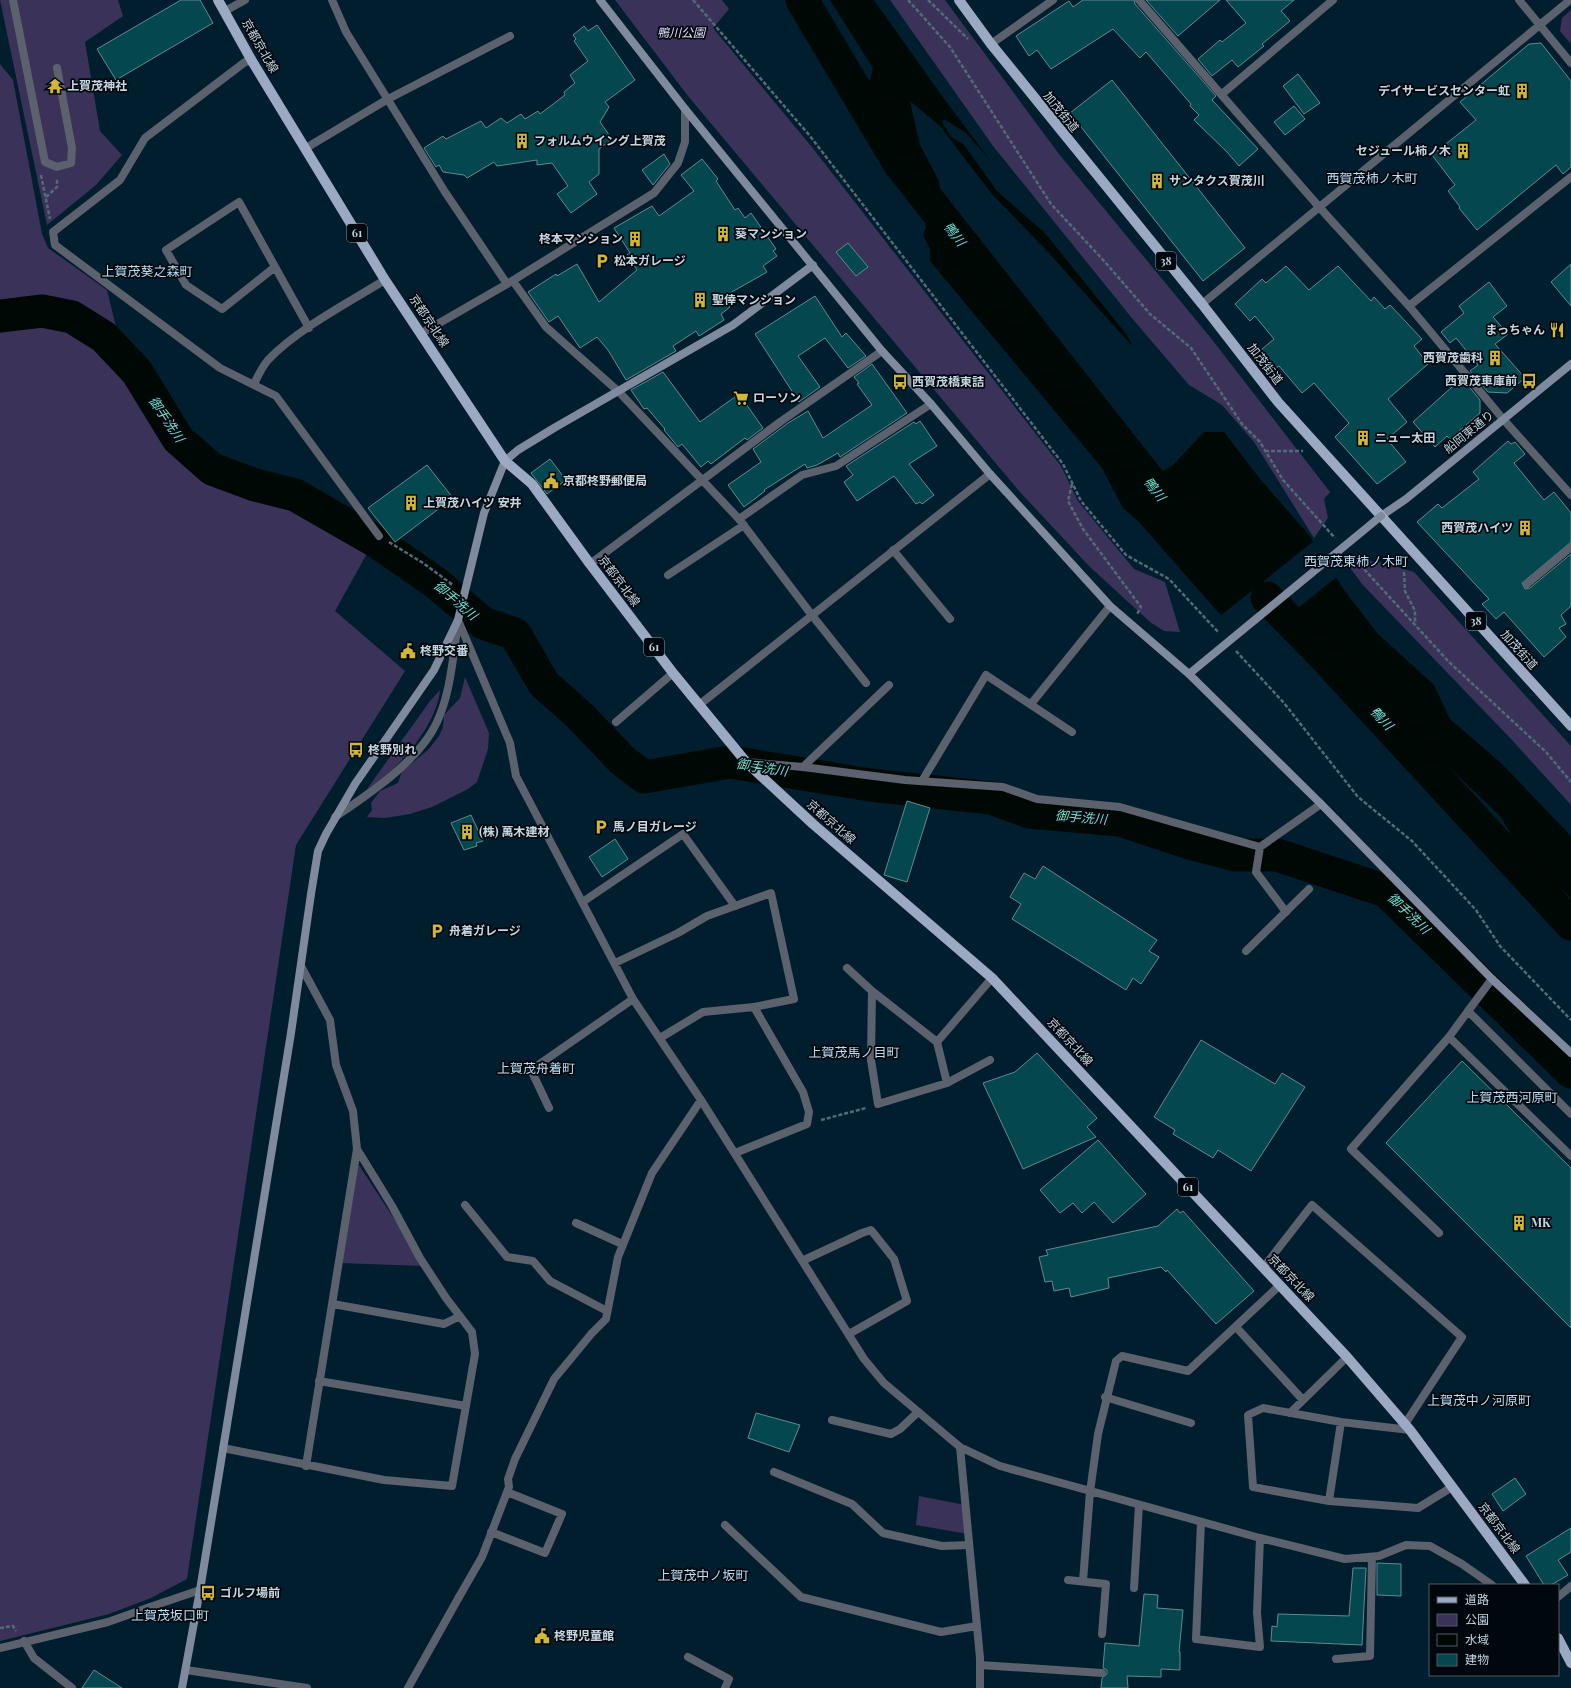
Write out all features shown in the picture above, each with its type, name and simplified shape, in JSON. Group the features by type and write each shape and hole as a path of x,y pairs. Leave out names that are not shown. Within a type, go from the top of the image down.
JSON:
{"main road":[{"name":"京都京北線","path":"218,0 252,61 385,280 422,333 506,461 532,484 590,564 699,705 746,762 813,824 992,978 1347,1356 1407,1427 1524,1584"},
{"name":"加茂街道","path":"959,0 988,41 1202,304 1278,402 1571,726"},
{"path":"1559,1640 1571,1663"}],"street":[{"path":"13,0 45,162 57,167 71,163 72,148 57,68"},
{"path":"225,11 245,0"},
{"path":"332,0 346,32 445,192 510,283 546,327 619,392 704,480 741,522 866,683"},
{"path":"600,0 685,109 882,352 931,404 990,474 1110,606 1189,674 1321,804 1492,979 1571,1053"},
{"path":"988,41 1053,0"},
{"path":"1139,0 1320,208 1409,306 1503,419 1571,495"},
{"path":"1222,94 1333,0"},
{"path":"1519,0 1571,63"},
{"path":"1202,304 1570,0"},
{"path":"306,148 388,99 510,36"},
{"path":"252,61 245,62 145,138 120,180 53,232 55,245 220,368 276,396 379,536"},
{"path":"422,333 510,283 654,193 678,163 685,142 685,109"},
{"path":"1409,306 1571,177"},
{"path":"275,267 222,309 186,285 166,250 239,202 309,328"},
{"path":"334,818 386,781 425,742 437,722 447,691 458,620 484,513 506,461 518,450 554,428 619,392 733,325 813,265"},
{"path":"254,384 268,361 309,328 385,280"},
{"path":"590,564 780,422 882,352"},
{"name":"船岡東通り","path":"1189,674 1381,516 1406,499 1571,364"},
{"path":"668,575 802,476 836,466 931,404"},
{"path":"699,705 811,614 990,474"},
{"path":"1527,584 1571,547"},
{"path":"893,550 950,618"},
{"path":"1031,704 1110,606"},
{"path":"182,1688 200,1590 302,968 318,851 334,818 355,784 434,670 458,620"},
{"path":"458,620 510,743 516,776 584,901 633,999 701,1100 804,1260 864,1359 884,1383 960,1448 1000,1466 1260,1538 1345,1559 1379,1556 1406,1545 1430,1546 1462,1564 1491,1584"},
{"path":"616,722 674,673"},
{"path":"922,781 986,675 1072,732"},
{"path":"803,767 889,685"},
{"path":"746,762 922,781 1003,787 1037,799 1120,807 1260,847"},
{"path":"1286,912 1256,872 1260,847 1321,804"},
{"path":"584,901 683,834 735,906"},
{"path":"1246,951 1309,888"},
{"path":"615,963 678,933 707,916 771,893 794,999 754,1007 704,1012 660,1038"},
{"path":"302,968 330,1020 336,1065 353,1111 357,1149 306,1466"},
{"path":"847,968 872,991 936,1042 947,1083"},
{"path":"936,1042 992,978"},
{"path":"1439,1233 1351,1149 1449,1037 1492,979"},
{"path":"872,991 871,1060 878,1104 947,1083 990,1060"},
{"path":"549,1108 531,1070 633,999"},
{"path":"735,1153 807,1124 809,1112 803,1092 754,1007"},
{"path":"1468,1011 1571,1114"},
{"path":"1449,1037 1571,1156"},
{"path":"408,1688 482,1557 509,1487 508,1479 515,1459 554,1379 606,1319 622,1244 652,1173 701,1100"},
{"path":"223,1448 306,1466 384,1480 452,1486 475,1354 472,1332 420,1258 392,1206 357,1149"},
{"path":"1263,1268 1312,1205 1462,1337 1407,1427 1341,1422 1263,1408 1248,1415 1253,1487 1329,1501 1418,1508 1452,1486"},
{"path":"465,1206 507,1257 533,1261 550,1281 607,1310"},
{"path":"576,1223 622,1244"},
{"path":"804,1260 871,1230 894,1258 907,1301 849,1334"},
{"path":"1083,1581 1090,1492 1098,1434 1116,1361 1122,1356 1188,1371 1280,1285"},
{"path":"333,1304 444,1324 460,1316"},
{"path":"1236,1327 1303,1400"},
{"path":"1290,1413 1347,1356"},
{"path":"319,1381 466,1406"},
{"path":"1106,1397 1191,1423"},
{"path":"832,1420 891,1434 918,1412"},
{"path":"1329,1501 1341,1422"},
{"path":"960,1448 977,1626 980,1688"},
{"path":"774,1472 852,1504 883,1533 942,1546 969,1545"},
{"path":"491,1532 545,1553 562,1514 507,1492"},
{"path":"1134,1588 1139,1505"},
{"path":"1201,1522 1196,1639 1260,1647 1257,1613 1260,1538"},
{"path":"725,1525 801,1597 941,1632 977,1626"},
{"path":"1336,1659 1370,1656 1372,1557"},
{"path":"1068,1580 1106,1584 1102,1634"},
{"path":"1559,1596 1571,1586"},
{"path":"0,1648 108,1622 200,1590"},
{"path":"24,1641 34,1658 72,1688"},
{"path":"688,1658 729,1678 725,1688"},
{"path":"980,1665 1102,1673"},
{"path":"186,1670 307,1688"}],"path":[{"path":"693,0 810,136 1063,464 1081,500 1126,555 1169,578 1221,635"},
{"path":"908,0 950,47 1051,204 1105,262 1150,314 1192,348 1242,424 1260,442 1283,480 1340,544"},
{"path":"928,0 969,40 988,41"},
{"path":"46,197 57,187 57,167"},
{"path":"39,168 53,232"},
{"path":"1073,483 1068,501 1083,529 1141,607 1130,624"},
{"path":"379,536 465,593"},
{"path":"1351,555 1449,662 1546,752 1571,782"},
{"path":"1404,572 1405,592 1415,611 1415,625"},
{"path":"1232,647 1284,703 1358,796 1412,841 1476,910 1500,946 1571,1020"},
{"path":"807,1124 878,1104"}],"green space":[{"name":"上賀茂神社","path":"0,0 118,0 123,16 85,42 100,131 122,155 96,185 47,225"},
{"name":"鴨川公園","path":"615,0 722,0 729,9 713,28 811,146 1061,466 1078,501 1134,569 1165,582 1180,632 1164,631 1150,622 1089,566 1019,491 688,96"},
{"path":"890,0 945,0 1059,154 1210,337 1330,492 1324,499 1328,518 1314,538 1254,442 1222,405 1189,385 1131,317 993,146"},
{"path":"1571,10 1571,44 1560,31 1562,18"},
{"path":"0,64 13,80 42,234 48,248 107,290 128,376 186,456 229,483 298,504 369,550 335,611 405,671 296,845 187,1579 151,1598 109,1614 0,1641"},
{"path":"1370,561 1384,563 1414,572 1571,746 1571,805 1511,739 1362,584 1348,565"},
{"path":"465,677 489,733 488,749 477,782 468,789 432,807 410,814 385,818 367,817 372,810 371,803 380,791 398,783 402,771 428,750 439,736 443,727 444,715 460,698"},
{"path":"440,690 432,718 414,746 391,771 367,789 430,701"},
{"path":"355,1159 425,1266 339,1263"},
{"path":"919,1496 965,1505 968,1534 916,1525"}],"water":[{"path":"830,0 874,0 942,96 990,160 966,133 944,119 942,122 951,137 964,145 997,191 1045,233 1127,335 1133,347 1047,251 991,193 940,126 910,101 920,145 939,181 945,226 956,253 1080,417 1107,445 1138,472 1160,473 1173,465 1204,432 1224,432 1260,479 1309,535 1344,590 1378,634 1434,685 1450,719 1502,764 1571,836 1571,898 1523,853 1500,816 1321,645 1279,617 1225,620 1139,522 1123,508 1102,468 930,261 930,249 923,235 926,228 923,202 909,183 891,140 867,113 868,87 873,68"}],"pier":[{"path":"1315,540 1338,576 1282,621 1279,619 1225,622 1219,617"}],"building":[{"path":"181,0 200,0 213,23 116,80 97,49"},
{"path":"1083,0 1134,0 1135,4 1216,96 1212,100 1258,149 1239,166 1227,152 1194,120 1199,115 1146,52 1140,58 1113,29 1051,69 1037,50 1029,56 1016,36 1069,1 1073,7"},
{"path":"1146,0 1220,0 1178,36"},
{"path":"1226,0 1294,0 1281,11 1290,21 1262,44 1264,46 1238,67 1232,60 1212,76 1198,59 1220,40 1222,42 1246,23"},
{"name":"フォルムウイング上賀茂","path":"597,25 635,80 605,102 609,107 600,122 612,139 599,149 599,174 589,182 597,194 571,213 557,194 568,186 552,163 537,165 537,160 497,166 494,162 467,178 464,175 443,172 439,165 436,167 424,148 443,136 446,139 481,121 486,128 501,118 507,123 521,114 525,119 538,111 540,114 565,95 564,92 575,83 570,75 588,61 574,41 576,39 573,35 584,26 588,31"},
{"path":"1541,43 1571,81 1571,167 1563,174 1556,165 1477,230 1459,208 1460,207 1448,191 1455,185 1432,155 1476,120 1460,102 1529,44"},
{"path":"1298,74 1320,103 1304,114 1283,86"},
{"name":"サンタクス賀茂川","path":"1112,80 1245,248 1203,281 1070,113"},
{"path":"1294,106 1305,119 1285,135 1274,122"},
{"path":"664,154 670,164 653,185 642,170"},
{"path":"702,159 718,179 716,181 735,210 738,208 745,218 751,213 776,249 773,251 777,256 763,266 767,272 723,297 730,307 721,314 724,320 699,336 696,331 673,346 676,351 626,380 608,350 597,337 580,348 558,316 549,322 528,292 556,274 557,276 577,264 599,302 637,270 627,255 630,253 614,228 652,206 659,216 694,191 681,175"},
{"path":"848,243 868,267 856,276 836,252"},
{"path":"1571,264 1571,306 1551,282"},
{"path":"1286,266 1309,290 1338,266 1371,301 1374,297 1385,309 1390,305 1422,339 1414,346 1428,364 1388,399 1407,422 1387,439 1406,462 1377,484 1335,437 1349,423 1314,383 1302,393 1279,366 1276,368 1261,350 1274,339 1255,316 1250,321 1235,304 1262,279 1266,283"},
{"path":"1489,282 1507,306 1493,317 1508,334 1495,344 1525,378 1507,393 1488,392 1470,371 1478,365 1456,338 1450,343 1441,332 1464,313 1459,306"},
{"path":"815,296 842,337 846,333 866,356 848,368 825,338 798,356 820,387 799,402 755,334"},
{"path":"872,364 907,413 840,457 838,453 817,465 807,468 805,464 764,490 765,491 744,507 728,485 761,462 753,449 788,423 808,411 823,438 872,405 857,384 859,383 854,377"},
{"path":"663,372 700,422 739,394 763,428 747,440 745,438 711,464 708,461 701,467 682,444 678,447 647,408 644,409 631,390"},
{"path":"1462,378 1480,400 1480,413 1450,439 1447,436 1435,447 1413,422"},
{"path":"920,421 937,446 909,464 934,495 922,504 920,502 916,504 894,476 857,501 844,482 853,475 846,466 914,422 916,424"},
{"path":"1508,441 1511,444 1515,442 1525,454 1514,463 1544,500 1554,492 1571,513 1571,542 1522,583 1525,589 1530,588 1571,554 1571,606 1561,615 1566,624 1559,628 1566,637 1544,657 1504,612 1496,619 1482,604 1489,599 1417,522 1438,504 1442,508 1479,479 1473,472"},
{"path":"550,459 566,480 547,494 531,473"},
{"name":"上賀茂ハイツ 安井","path":"427,465 453,498 395,542 368,508"},
{"path":"907,801 930,808 907,882 884,875"},
{"name":"(株) 萬木建材","path":"471,815 483,841 476,843 477,846 464,850 451,823"},
{"path":"615,839 628,859 602,877 589,857"},
{"path":"1043,866 1157,940 1149,951 1159,957 1141,984 1133,978 1126,990 1012,919 1021,904 1010,897 1024,873 1035,879"},
{"path":"1201,1040 1275,1084 1282,1073 1305,1087 1251,1171 1218,1150 1213,1158 1173,1134 1175,1130 1154,1117"},
{"path":"1037,1053 1097,1118 1087,1127 1096,1137 1023,1169 983,1083 1015,1072"},
{"name":"MK","path":"1462,1061 1571,1168 1571,1328 1386,1143"},
{"path":"1098,1140 1146,1194 1113,1223 1094,1202 1082,1213 1073,1203 1060,1213 1040,1190"},
{"path":"1177,1209 1180,1213 1183,1211 1254,1291 1216,1324 1167,1270 1166,1272 1161,1267 1108,1278 1109,1288 1071,1297 1069,1288 1054,1291 1052,1281 1045,1282 1039,1257 1048,1255 1046,1250 1158,1226"},
{"path":"756,1413 800,1425 789,1452 748,1438"},
{"path":"1515,1478 1526,1494 1503,1511 1492,1494"},
{"path":"1571,1528 1571,1552 1558,1560 1568,1575 1553,1584 1543,1584 1526,1556"},
{"path":"1377,1563 1401,1564 1401,1596 1377,1595"},
{"path":"1353,1568 1366,1568 1362,1645 1271,1641 1272,1626 1277,1627 1278,1614 1349,1616"},
{"path":"1144,1594 1158,1595 1157,1608 1183,1610 1179,1652 1180,1670 1161,1669 1161,1677 1127,1676 1128,1688 1101,1688 1102,1678 1107,1674 1107,1670 1103,1668 1105,1643 1139,1646"},
{"path":"94,1670 122,1688 82,1688"}],"waterway":[{"name":"鴨川","path":"802,0 899,163 1170,507"},
{"name":"御手洗川","path":"0,316 42,311 72,317 104,337 137,372 178,439 212,469 255,485 295,495 377,542 436,583 483,623 515,634 544,684 579,715 622,760 644,777 730,762 870,785 991,798 1029,812 1120,820 1193,844 1236,855 1277,855 1386,891 1571,1072"},
{"name":"鴨川","path":"1267,598 1325,657 1571,924"}],"place":[{"name":"上賀茂神社","path":"55,86"},
{"name":"デイサービスセンター虹","path":"1522,91"},
{"name":"フォルムウイング上賀茂","path":"522,141"},
{"name":"セジュール柿ノ木","path":"1463,151"},
{"name":"サンタクス賀茂川","path":"1157,181"},
{"name":"葵マンション","path":"723,234"},
{"name":"柊本マンション","path":"635,239"},
{"name":"松本ガレージ","path":"602,261"},
{"name":"聖倖マンション","path":"700,300"},
{"name":"まっちゃん","path":"1557,330"},
{"name":"西賀茂歯科","path":"1495,358"},
{"name":"西賀茂車庫前","path":"1529,381"},
{"name":"西賀茂橋東詰","path":"900,382"},
{"name":"ローソン","path":"741,398"},
{"name":"ニュー太田","path":"1363,438"},
{"name":"京都柊野郵便局","path":"551,481"},
{"name":"上賀茂ハイツ 安井","path":"411,503"},
{"name":"西賀茂ハイツ","path":"1525,528"},
{"name":"柊野交番","path":"408,651"},
{"name":"柊野別れ","path":"356,750"},
{"name":"馬ノ目ガレージ","path":"601,827"},
{"name":"(株) 萬木建材","path":"467,832"},
{"name":"舟着ガレージ","path":"437,931"},
{"name":"MK","path":"1519,1223"},
{"name":"ゴルフ場前","path":"208,1593"},
{"name":"柊野児童館","path":"542,1636"}],"district":[{"name":"西賀茂柿ノ木町","path":"1372,178"},
{"name":"上賀茂葵之森町","path":"147,271"},
{"name":"西賀茂東柿ノ木町","path":"1356,561"},
{"name":"上賀茂馬ノ目町","path":"854,1052"},
{"name":"上賀茂舟着町","path":"536,1068"},
{"name":"上賀茂西河原町","path":"1512,1097"},
{"name":"上賀茂中ノ河原町","path":"1479,1400"},
{"name":"上賀茂中ノ坂町","path":"703,1575"},
{"name":"上賀茂坂口町","path":"170,1615"}]}
